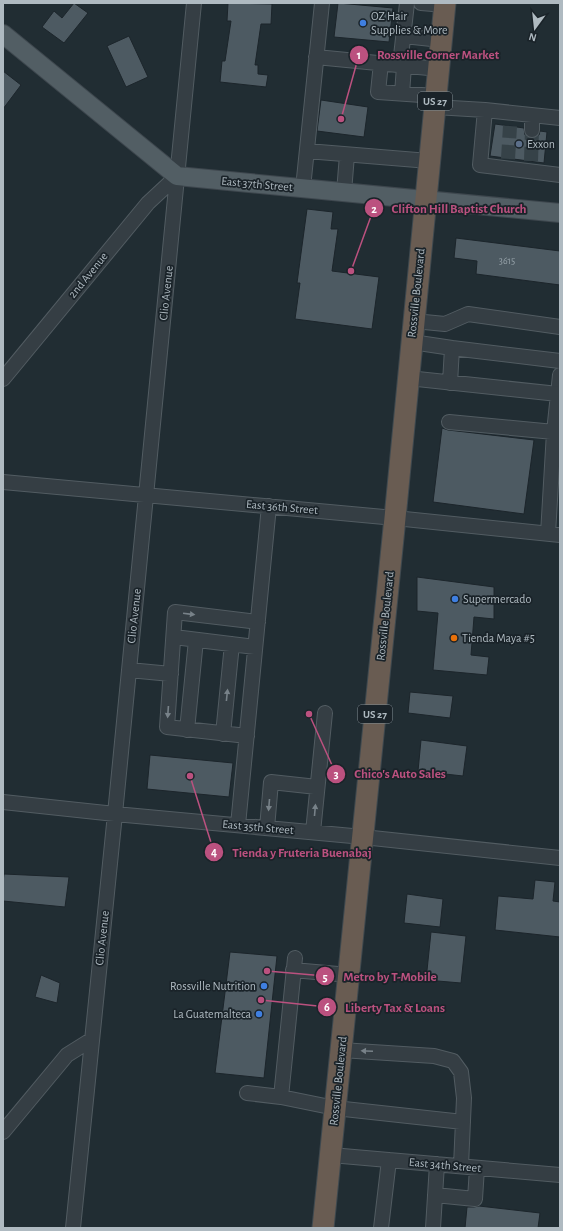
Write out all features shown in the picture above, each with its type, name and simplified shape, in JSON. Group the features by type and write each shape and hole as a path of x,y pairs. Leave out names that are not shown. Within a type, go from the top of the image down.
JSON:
{"highway":[{"name":"Rossville Boulevard","path":"323,1228 395,518 445,4"}],"main road":[{"path":"3,34 177,176"},
{"name":"East 37th Street","path":"177,176 560,213"}],"street":[{"name":"Clio Avenue","path":"72,1228 115,814 194,3"},
{"path":"303,188 322,3"},
{"path":"402,94 402,65 407,3"},
{"path":"420,3 445,4"},
{"path":"404,36 441,40"},
{"path":"316,57 439,69"},
{"path":"380,63 378,92 402,94 435,102 486,110 510,120 532,123 560,118"},
{"path":"486,110 480,165 508,164 530,166 560,174"},
{"path":"307,151 429,161"},
{"path":"344,192 347,155"},
{"name":"2nd Avenue","path":"3,379 148,203 177,176"},
{"path":"560,204 560,213"},
{"path":"414,321 445,324 468,314 560,327"},
{"path":"412,342 560,361"},
{"path":"450,383 452,348"},
{"path":"554,535 554,432 560,375"},
{"path":"408,378 559,394"},
{"path":"449,422 554,432"},
{"name":"East 36th Street","path":"3,482 395,518 554,535"},
{"path":"238,825 270,506"},
{"path":"247,736 167,727 176,612 258,622"},
{"path":"174,637 256,647"},
{"path":"188,730 196,640"},
{"path":"222,734 232,644"},
{"path":"129,670 171,674"},
{"path":"313,832 325,713"},
{"path":"267,828 271,782 317,787"},
{"name":"East 35th Street","path":"3,802 560,858"},
{"path":"281,1097 294,964 349,975"},
{"path":"3,1132 68,1055 91,1040"},
{"path":"341,1050 434,1056 453,1061 461,1072 464,1098 461,1166"},
{"path":"247,1093 281,1097 335,1108 462,1122"},
{"name":"East 34th Street","path":"331,1155 560,1175"},
{"path":"382,1228 389,1160"},
{"path":"433,1228 437,1164"},
{"path":"435,1195 475,1199 477,1168"}],"building":[{"path":"74,3 88,13 64,43 42,27 54,11 62,18"},
{"path":"228,3 272,4 271,24 261,24 255,65 258,65 258,74 268,75 266,87 220,82 222,61 225,61 231,21 227,21"},
{"name":"OZ Hair Supplies & More","path":"338,3 393,8 389,42 334,37"},
{"path":"129,36 148,77 126,87 107,46"},
{"path":"3,71 21,85 3,109"},
{"path":"321,100 368,107 364,137 317,131"},
{"name":"Exxon","path":"495,124 524,128 525,135 528,138 537,137 540,131 547,132 544,163 490,156"},
{"path":"307,209 333,212 331,229 338,229 332,271 379,277 372,329 295,319 300,283 297,283"},
{"path":"456,238 560,251 560,285 476,274 477,261 454,258"},
{"path":"442,428 448,430 534,440 524,514 433,502"},
{"path":"417,577 494,587 494,619 474,617 471,655 489,657 487,675 433,670 438,613 417,611"},
{"path":"410,692 453,696 450,718 408,713"},
{"path":"421,740 467,746 463,776 418,771"},
{"path":"150,755 233,763 229,797 147,789"},
{"path":"4,874 69,877 65,907 3,901"},
{"path":"535,880 555,882 553,901 560,902 560,937 495,930 498,896 533,899"},
{"path":"407,894 443,899 440,927 404,923"},
{"path":"431,932 466,936 461,983 426,980"},
{"path":"230,952 277,956 264,1078 215,1073"},
{"path":"41,975 60,983 57,1003 35,997"},
{"path":"479,1206 540,1213 538,1228 465,1228 467,1207"}],"tunnel":[{"path":"508,159 510,126"},
{"path":"531,161 532,130"}],"place":[{"name":"OZ Hair Supplies & More","path":"363,23"},
{"name":"Rossville Corner Market","path":"341,119"},
{"name":"Exxon","path":"519,144"},
{"name":"Clifton Hill Baptist Church","path":"351,271"},
{"name":"Supermercado","path":"455,599"},
{"name":"Tienda Maya #5","path":"454,638"},
{"name":"Chico's Auto Sales","path":"309,714"},
{"name":"Tienda y Fruteria Buenabaj","path":"190,776"},
{"name":"Metro by T-Mobile","path":"267,971"},
{"name":"Rossville Nutrition","path":"264,986"},
{"name":"Liberty Tax & Loans","path":"261,1000"},
{"name":"La Guatemalteca","path":"259,1014"}]}
